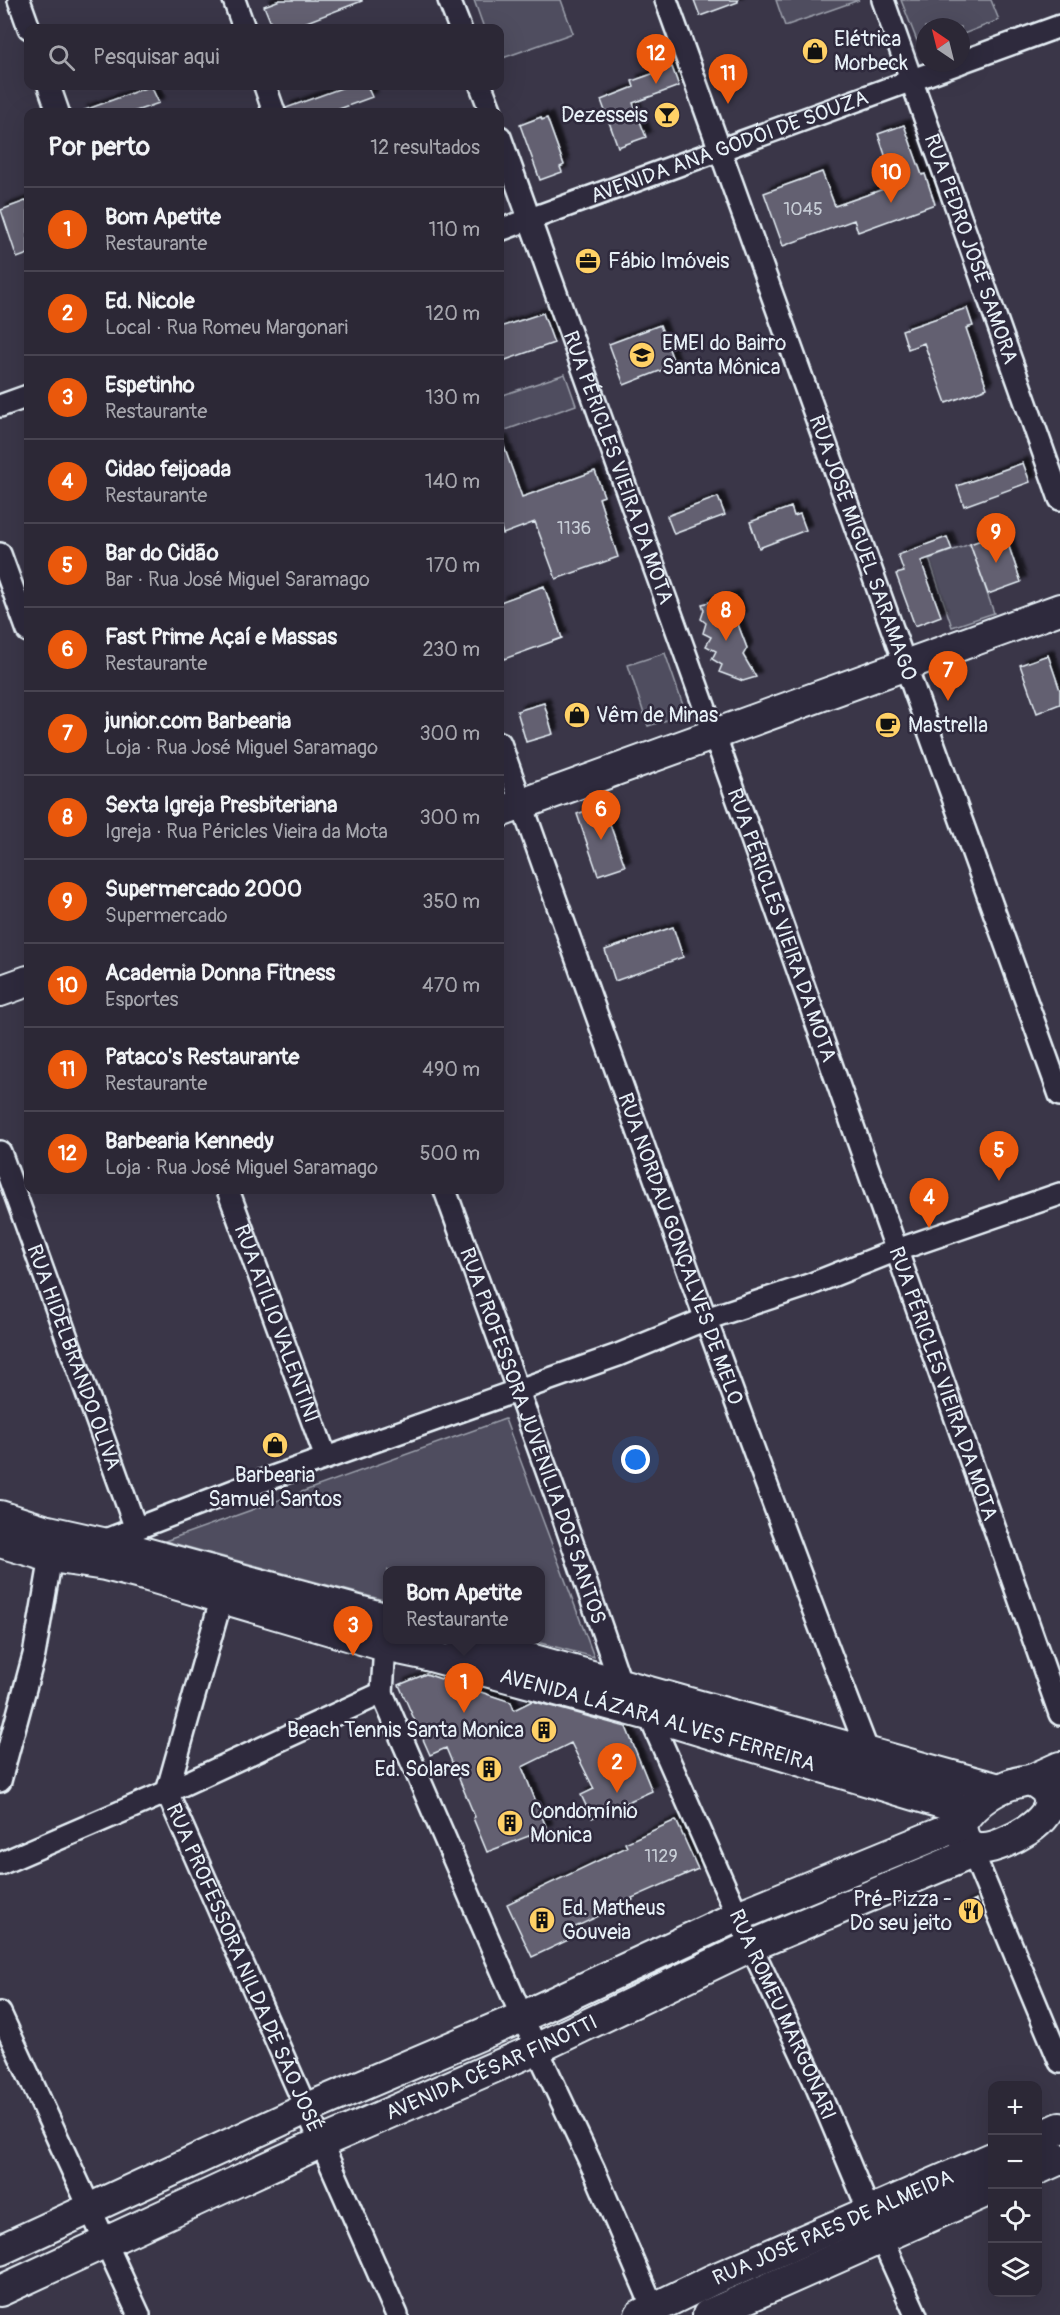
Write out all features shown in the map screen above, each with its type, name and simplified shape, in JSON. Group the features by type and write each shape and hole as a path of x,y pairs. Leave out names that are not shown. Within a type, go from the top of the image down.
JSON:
{"main road":[{"path":"511,809 1060,609"},
{"path":"0,992 24,983"},
{"name":"AVENIDA LÁZARA ALVES FERREIRA","path":"0,1516 44,1530 101,1542 225,1588"},
{"name":"AVENIDA LÁZARA ALVES FERREIRA","path":"0,1542 51,1557 105,1564 225,1588 383,1631"},
{"name":"AVENIDA LÁZARA ALVES FERREIRA","path":"442,1644 620,1682 663,1697 999,1789"},
{"name":"AVENIDA LÁZARA ALVES FERREIRA","path":"475,1651 971,1836"},
{"path":"1049,1805 1018,1781 999,1789 971,1836 999,1844 1049,1805 1060,1767"},
{"name":"AVENIDA CÉSAR FINOTTI","path":"0,2250 306,2109 522,2017 738,1916 971,1836"},
{"name":"AVENIDA CÉSAR FINOTTI","path":"0,2292 320,2143 536,2049 751,1946 971,1836"},
{"path":"1042,2136 1060,2128"},
{"path":"1042,2167 1060,2159"},
{"name":"RUA JOSÉ PAES DE ALMEIDA","path":"708,2315 988,2161"},
{"name":"RUA JOSÉ PAES DE ALMEIDA","path":"650,2313 712,2280 875,2224 988,2190"}],"street":[{"path":"19,0 28,24"},
{"path":"234,0 243,24"},
{"path":"449,0 458,24"},
{"name":"RUA JOSÉ MIGUEL SARAMAGO","path":"666,0 1060,1095"},
{"name":"RUA PEDRO JOSÉ SAMORA","path":"883,0 1060,499"},
{"name":"AVENIDA ANA GODÓI DE SOUZA","path":"970,59 1060,26"},
{"name":"AVENIDA ANA GODÓI DE SOUZA","path":"504,229 935,72"},
{"path":"50,90 57,108"},
{"path":"266,90 273,108"},
{"path":"482,90 489,108"},
{"name":"RUA PÉRICLES VIEIRA DA MOTA","path":"504,148 1060,1714"},
{"path":"0,406 24,397"},
{"path":"0,554 24,620"},
{"name":"RUA NORDAU GONÇALVES DE MELO","path":"504,767 511,809 706,1319 807,1595 868,1752"},
{"name":"RUA HIDELBRANDO OLIVA","path":"0,1152 136,1528"},
{"name":"RUA ATÍLIO VALENTINI","path":"229,1194 327,1458"},
{"name":"RUA PROFESSORA JUVENÍLIA DOS SANTOS","path":"446,1194 620,1682"},
{"path":"101,1542 327,1458 518,1391 706,1319 809,1285 897,1250 1060,1194"},
{"path":"0,1781 34,1655 51,1557"},
{"name":"RUA PROFESSORA NILDA DE SÃO JOSÉ","path":"225,1588 167,1792 397,2315"},
{"path":"385,1644 382,1693 536,2049 594,2170 650,2313"},
{"path":"0,1864 167,1792 382,1693"},
{"name":"RUA ROMEU MARGONARI","path":"649,1715 751,1946 813,2078 916,2315"},
{"path":"971,1836 1060,2062"},
{"path":"0,2013 139,2315"}],"shaded area":[{"path":"474,0 561,0 573,33 504,58 504,24 483,24"},
{"path":"776,0 859,0 785,26"},
{"path":"901,0 991,0 999,20 970,31 970,18 916,18 916,38"},
{"path":"565,374 576,405 504,431 504,395"},
{"path":"970,544 994,613 952,627 929,559"},
{"path":"665,653 686,714 648,726 628,665"},
{"path":"505,1419 594,1657 544,1644 545,1566 383,1566 383,1600 165,1541"}],"building":[{"path":"280,0 362,0 302,24 271,24 264,6"},
{"path":"694,0 738,0 738,2 700,16"},
{"path":"672,67 679,86 633,103 646,137 618,147 601,100 634,87 632,81"},
{"path":"140,90 153,90 159,103 145,108 90,108"},
{"path":"336,90 369,90 372,97 342,108 286,108"},
{"path":"541,117 542,120 547,118 564,165 560,167 562,172 540,180 520,125"},
{"path":"904,125 935,204 858,232 854,220 783,246 764,193 822,172 835,206 895,185 878,134"},
{"path":"24,201 24,255 17,258 1,210"},
{"path":"967,308 973,326 966,328 987,388 946,403 924,343 908,349 902,330"},
{"path":"543,313 554,343 504,361 504,326"},
{"name":"EMEI do Bairro Santa Mônica","path":"660,325 675,365 624,385 609,344"},
{"path":"504,447 522,497 595,471 604,496 599,498 618,557 556,579 535,522 504,534"},
{"path":"1023,463 1030,482 964,506 957,486"},
{"path":"718,497 725,515 674,534 667,516"},
{"path":"791,507 794,516 800,514 806,530 759,548 750,522"},
{"path":"1004,532 1021,582 988,594 970,544"},
{"path":"947,537 952,550 921,561 941,616 915,626 896,574 904,572 898,555"},
{"path":"544,586 562,638 504,659 504,601"},
{"path":"734,596 741,617 736,619 747,648 743,655 756,677 743,681 719,672 722,665 712,659 716,651 706,646 711,637 703,633 706,623 701,619 704,610 702,604"},
{"path":"1048,655 1060,690 1060,704 1037,713 1020,665"},
{"path":"544,703 553,734 526,742 517,711"},
{"path":"603,805 625,866 598,875 577,814"},
{"path":"673,927 683,957 615,981 605,950"},
{"path":"426,1674 511,1702 514,1710 532,1701 626,1727 652,1791 592,1818 581,1795 594,1789 571,1743 522,1767 547,1829 487,1852 446,1748 430,1755 399,1685"},
{"path":"676,1820 698,1869 632,1898 633,1900 573,1928 577,1936 532,1957 507,1904 627,1847 625,1843"},
{"name":"Pré-Pizza - Do seu jeito","path":"976,1900 982,1914 966,1921 960,1908"}],"place":[{"name":"Elétrica Morbeck","path":"815,51"},
{"name":"Barbearia Kennedy","path":"656,84"},
{"name":"Pataco's Restaurante","path":"728,104"},
{"name":"Dezesseis","path":"667,115"},
{"name":"Academia Donna Fitness","path":"891,203"},
{"name":"Fábio Imóveis","path":"588,261"},
{"name":"EMEI do Bairro Santa Mônica","path":"642,355"},
{"name":"Supermercado 2000","path":"996,563"},
{"name":"Sexta Igreja Presbiteriana","path":"726,641"},
{"name":"junior.com Barbearia","path":"948,701"},
{"name":"Vêm de Minas","path":"577,715"},
{"name":"Mastrella","path":"888,725"},
{"name":"Fast Prime Açaí e Massas","path":"601,840"},
{"name":"Bar do Cidão","path":"999,1181"},
{"name":"Cidao feijoada","path":"929,1228"},
{"name":"Barbearia Samuel Santos","path":"275,1445"},
{"name":"Espetinho","path":"353,1656"},
{"name":"Bom Apetite","path":"464,1713"},
{"name":"Beach Tennis Santa Monica","path":"544,1730"},
{"name":"Ed. Solares","path":"489,1769"},
{"name":"Ed. Nicole","path":"617,1793"},
{"name":"Condomínio Monica","path":"510,1823"},
{"name":"Pré-Pizza - Do seu jeito","path":"971,1911"},
{"name":"Ed. Matheus Gouveia","path":"542,1920"}]}
